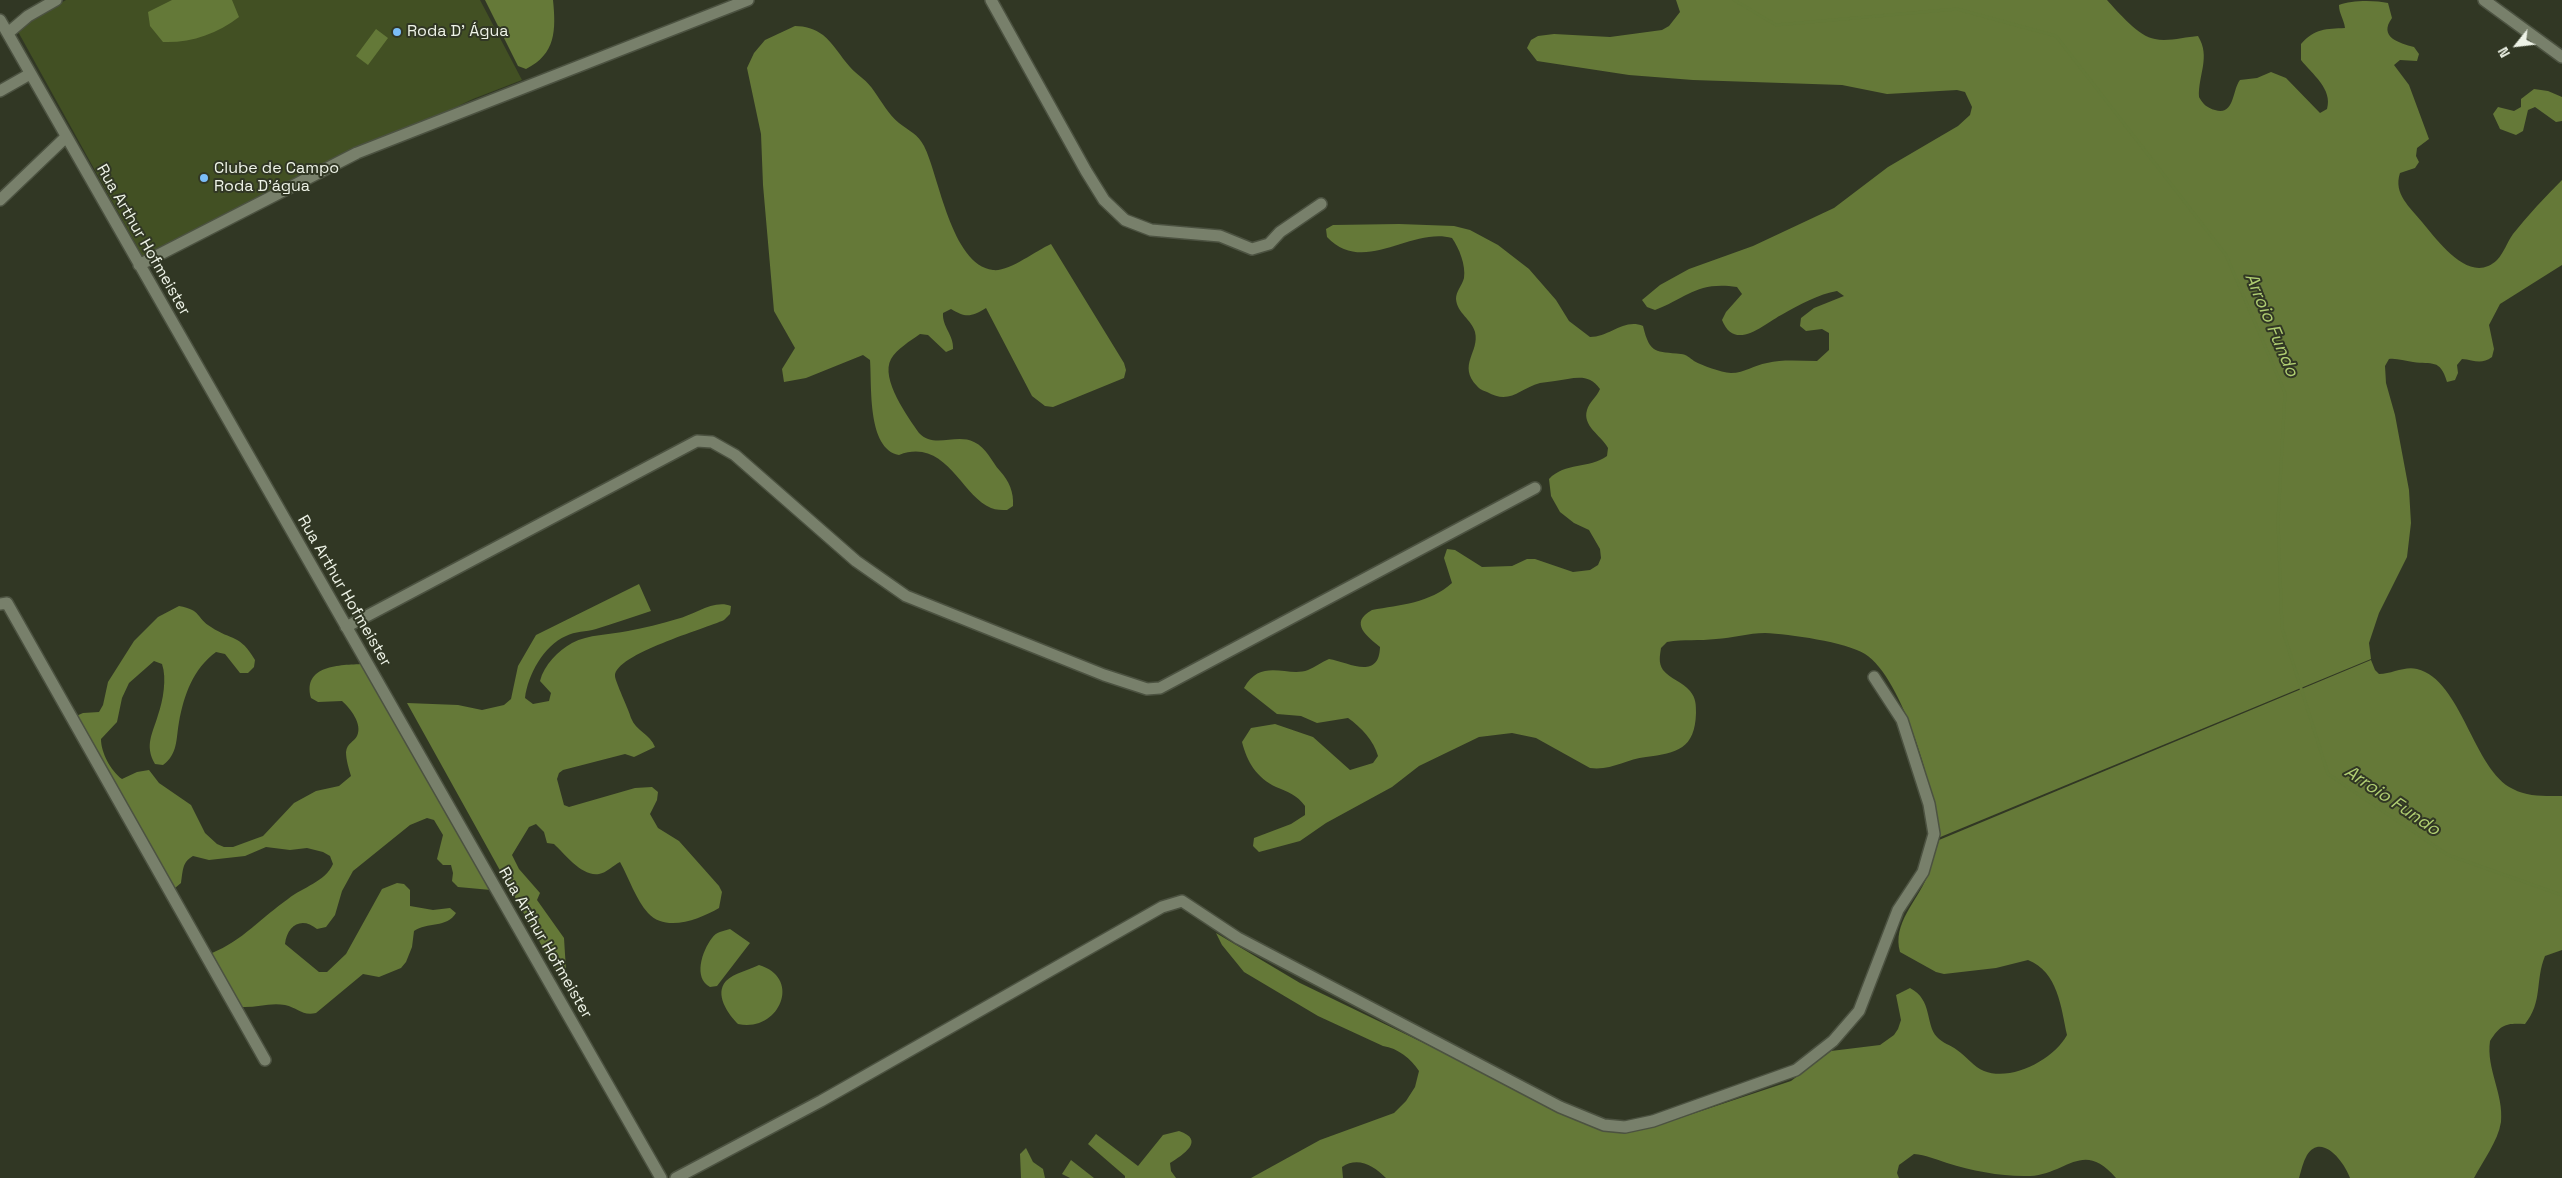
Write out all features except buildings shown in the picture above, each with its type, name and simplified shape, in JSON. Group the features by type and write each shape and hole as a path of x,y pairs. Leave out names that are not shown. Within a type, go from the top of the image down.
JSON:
{"street":[{"path":"8,33 28,16 56,0"},
{"path":"139,265 357,153 748,0"},
{"path":"991,0 1086,171 1104,200 1125,220 1151,230 1220,236 1252,249 1269,244 1280,232 1322,204"},
{"path":"2484,0 2562,57"},
{"name":"Rua Arthur Hofmeister","path":"0,20 661,1178"},
{"path":"0,91 30,74"},
{"path":"0,200 66,137"},
{"path":"346,627 697,441 712,442 735,455 856,561 906,596 1104,675 1147,690 1160,688 1534,488"},
{"path":"0,604 7,603 265,1060"},
{"path":"676,1178 821,1101 1162,907 1182,901 1238,938 1420,1035 1560,1107 1604,1125 1625,1127 1653,1121 1796,1070 1833,1041 1859,1011 1898,910 1923,872 1934,834 1929,804 1902,720 1874,677"}],"shaded area":[{"name":"Clube de Campo Roda D'água","path":"66,0 480,0 522,80 473,99 143,257 16,28"},
{"path":"172,0 232,0 239,17 213,33 184,41 163,42 150,26 148,12"},
{"path":"485,0 553,0 554,31 552,40 549,48 536,63 526,69 518,66"},
{"path":"1676,0 2107,0 2129,23 2142,34 2149,37 2165,40 2198,36 2204,51 2199,97 2210,108 2221,111 2226,109 2230,106 2240,80 2257,78 2271,72 2286,78 2320,113 2327,109 2327,95 2320,82 2301,60 2301,44 2316,32 2326,29 2345,28 2339,5 2363,1 2388,3 2392,18 2387,30 2389,34 2397,41 2414,47 2419,54 2417,61 2400,60 2394,65 2409,85 2429,139 2417,148 2416,156 2419,162 2415,168 2400,173 2398,181 2404,200 2437,240 2455,258 2476,268 2487,267 2497,260 2519,227 2562,180 2562,265 2500,304 2489,325 2494,349 2492,357 2481,361 2462,359 2457,365 2458,373 2455,380 2447,382 2441,369 2430,363 2389,359 2385,366 2386,383 2395,415 2409,490 2411,523 2407,557 2379,613 2369,643 2371,659 1938,838 1931,794 1915,738 1892,687 1879,667 1865,654 1831,642 1765,633 1667,642 1661,648 1660,665 1669,676 1690,691 1695,699 1696,707 1695,725 1692,734 1688,742 1675,751 1639,758 1605,768 1590,768 1536,738 1512,733 1479,737 1419,766 1392,787 1326,823 1300,841 1259,852 1253,846 1254,838 1291,824 1305,815 1305,806 1292,794 1263,779 1254,769 1242,742 1251,728 1275,724 1313,737 1350,770 1373,763 1378,756 1366,735 1348,718 1317,723 1301,716 1277,714 1244,688 1251,679 1258,673 1266,671 1300,672 1308,670 1329,659 1361,667 1368,667 1374,664 1380,647 1363,630 1361,620 1372,610 1404,605 1424,599 1443,590 1452,583 1444,558 1447,549 1455,550 1482,567 1512,566 1527,559 1535,559 1573,572 1590,570 1598,565 1601,558 1600,549 1589,530 1574,523 1560,512 1551,496 1549,479 1562,470 1593,463 1607,456 1608,448 1590,426 1586,416 1588,407 1600,389 1590,380 1574,378 1540,383 1514,395 1502,397 1480,389 1471,378 1469,372 1470,359 1476,339 1471,324 1457,304 1456,296 1464,278 1464,268 1452,238 1436,236 1372,252 1356,252 1341,248 1327,237 1326,229 1333,225 1399,224 1454,226 1470,230 1498,245 1529,269 1556,300 1569,321 1590,337 1630,324 1636,324 1643,326 1648,342 1655,350 1685,355 1707,367 1731,373 1741,372 1773,362 1817,361 1829,350 1829,333 1822,329 1806,331 1800,326 1801,318 1814,308 1844,296 1837,291 1809,300 1759,329 1742,335 1734,334 1728,330 1722,320 1726,312 1742,294 1737,287 1712,286 1702,288 1655,310 1647,307 1642,300 1660,285 1689,269 1753,246 1834,208 1888,167 1958,126 1970,115 1972,107 1965,92 1957,90 1887,94 1842,85 1693,80 1629,75 1537,61 1527,48 1531,40 1538,36 1554,34 1610,37 1662,30 1669,26 1680,12"},
{"path":"795,26 806,27 827,38 850,67 872,87 892,116 922,142 930,159 948,217 967,253 979,264 993,270 999,270 1007,268 1051,244 1124,363 1126,370 1124,378 1053,407 1045,406 1032,396 986,308 968,315 951,309 943,313 944,323 952,339 953,349 946,352 928,335 920,334 894,355 889,367 892,387 902,408 919,433 931,440 967,440 974,442 986,451 1010,487 1013,496 1013,506 1007,510 993,509 980,502 951,470 929,454 915,452 899,455 889,450 881,441 876,429 873,415 870,360 863,355 806,378 784,382 782,369 795,348 774,311 763,185 761,134 747,68 754,53 765,40"},
{"path":"376,29 388,38 368,65 356,56"},
{"path":"2534,89 2548,91 2562,97 2562,121 2556,122 2535,107 2528,110 2523,131 2516,135 2500,129 2493,114 2498,107 2514,111 2521,107 2521,99"},
{"path":"639,584 651,611 596,629 573,633 558,641 550,647 538,662 529,680 525,698 533,704 549,701 551,693 540,681 542,675 548,664 557,654 572,643 592,636 659,624 684,617 711,606 724,604 731,606 730,614 724,620 644,651 629,659 619,668 615,676 631,718 655,747 634,757 625,754 563,770 559,773 557,779 564,805 569,807 635,788 652,787 658,792 657,800 650,814 658,828 679,841 719,886 722,892 719,908 693,920 683,922 673,923 655,919 640,902 620,862 599,874 586,872 574,864 554,844 547,843 544,832 536,824 529,827 512,855 519,869 540,893 537,900 564,938 566,970 562,982 407,703 458,705 482,710 504,705 511,699 518,666 536,635"},
{"path":"179,606 192,610 206,624 245,646 255,660 254,667 248,673 240,673 225,654 216,652 201,666 187,692 181,712 174,751 163,765 155,764 150,751 150,739 164,689 162,664 154,661 129,683 122,698 117,722 101,739 105,756 118,776 122,779 137,772 149,770 159,783 191,805 205,833 217,844 224,847 233,847 263,836 294,803 316,791 339,786 351,776 346,752 357,736 357,721 342,701 318,702 311,698 310,687 312,679 317,673 325,669 334,666 363,664 491,890 458,887 452,881 451,865 443,865 437,859 443,835 434,820 427,818 410,825 353,871 342,891 335,915 326,927 317,929 306,923 296,924 286,937 285,944 319,972 327,972 346,954 382,889 397,883 404,884 410,890 410,906 433,910 450,908 456,913 447,921 425,926 414,931 412,947 406,962 401,968 379,977 363,974 316,1013 303,1013 289,1006 279,1004 241,1007 212,953 233,942 278,906 319,880 333,864 330,856 307,848 290,850 266,847 245,856 209,860 193,856 185,864 181,883 175,888 169,885 76,716 83,713 99,712 103,705 108,682 134,641 158,617"},
{"path":"2371,660 2379,674 2412,668 2432,677 2445,690 2457,707 2487,764 2499,779 2513,789 2531,795 2562,796 2562,950 2545,956 2540,974 2537,999 2531,1016 2525,1024 2508,1024 2497,1031 2490,1041 2490,1062 2500,1101 2501,1122 2494,1144 2474,1178 2350,1178 2343,1165 2332,1152 2326,1148 2319,1147 2313,1149 2307,1155 2299,1178 2116,1178 2094,1161 2084,1160 2043,1174 2009,1176 1967,1169 1927,1156 1914,1154 1899,1165 1897,1173 1899,1178 1386,1178 1371,1166 1354,1162 1342,1167 1343,1178 1251,1178 1320,1140 1394,1113 1406,1101 1415,1087 1419,1071 1408,1058 1399,1052 1318,1016 1244,972 1222,945 1216,933 1300,983 1498,1079 1564,1115 1606,1131 1628,1131 1662,1124 1791,1081 1831,1051 1880,1045 1894,1035 1901,1020 1896,995 1910,988 1922,999 1933,1032 1941,1041 1955,1048 1984,1071 1995,1074 2019,1071 2042,1060 2061,1044 2067,1035 2060,1002 2046,973 2028,960 1996,968 1944,974 1936,972 1900,952 1898,942 1902,922 1923,886 1939,840"},
{"path":"730,929 750,943 717,986 710,987 702,977 702,957 708,943 714,936"},
{"path":"759,965 772,972 780,981 783,992 780,1003 774,1013 765,1020 752,1025 738,1024 724,1004 721,992 723,986 733,976"},
{"path":"1179,1131 1191,1139 1191,1143 1186,1152 1170,1163 1171,1171 1176,1178 1125,1178 1088,1144 1096,1134 1138,1166 1163,1135"},
{"path":"1026,1148 1033,1162 1043,1169 1045,1178 1021,1178 1020,1154"},
{"path":"1071,1160 1094,1178 1070,1178 1062,1174"}],"waterway":[{"name":"Arroio Fundo","path":"1734,0 1776,25 1957,9 2056,36 2226,255 2285,393 2278,521 2282,628 2328,774 2448,855 2562,895"}],"place":[{"name":"Roda D' Água","path":"397,32"},
{"name":"Clube de Campo Roda D'água","path":"204,178"}]}
